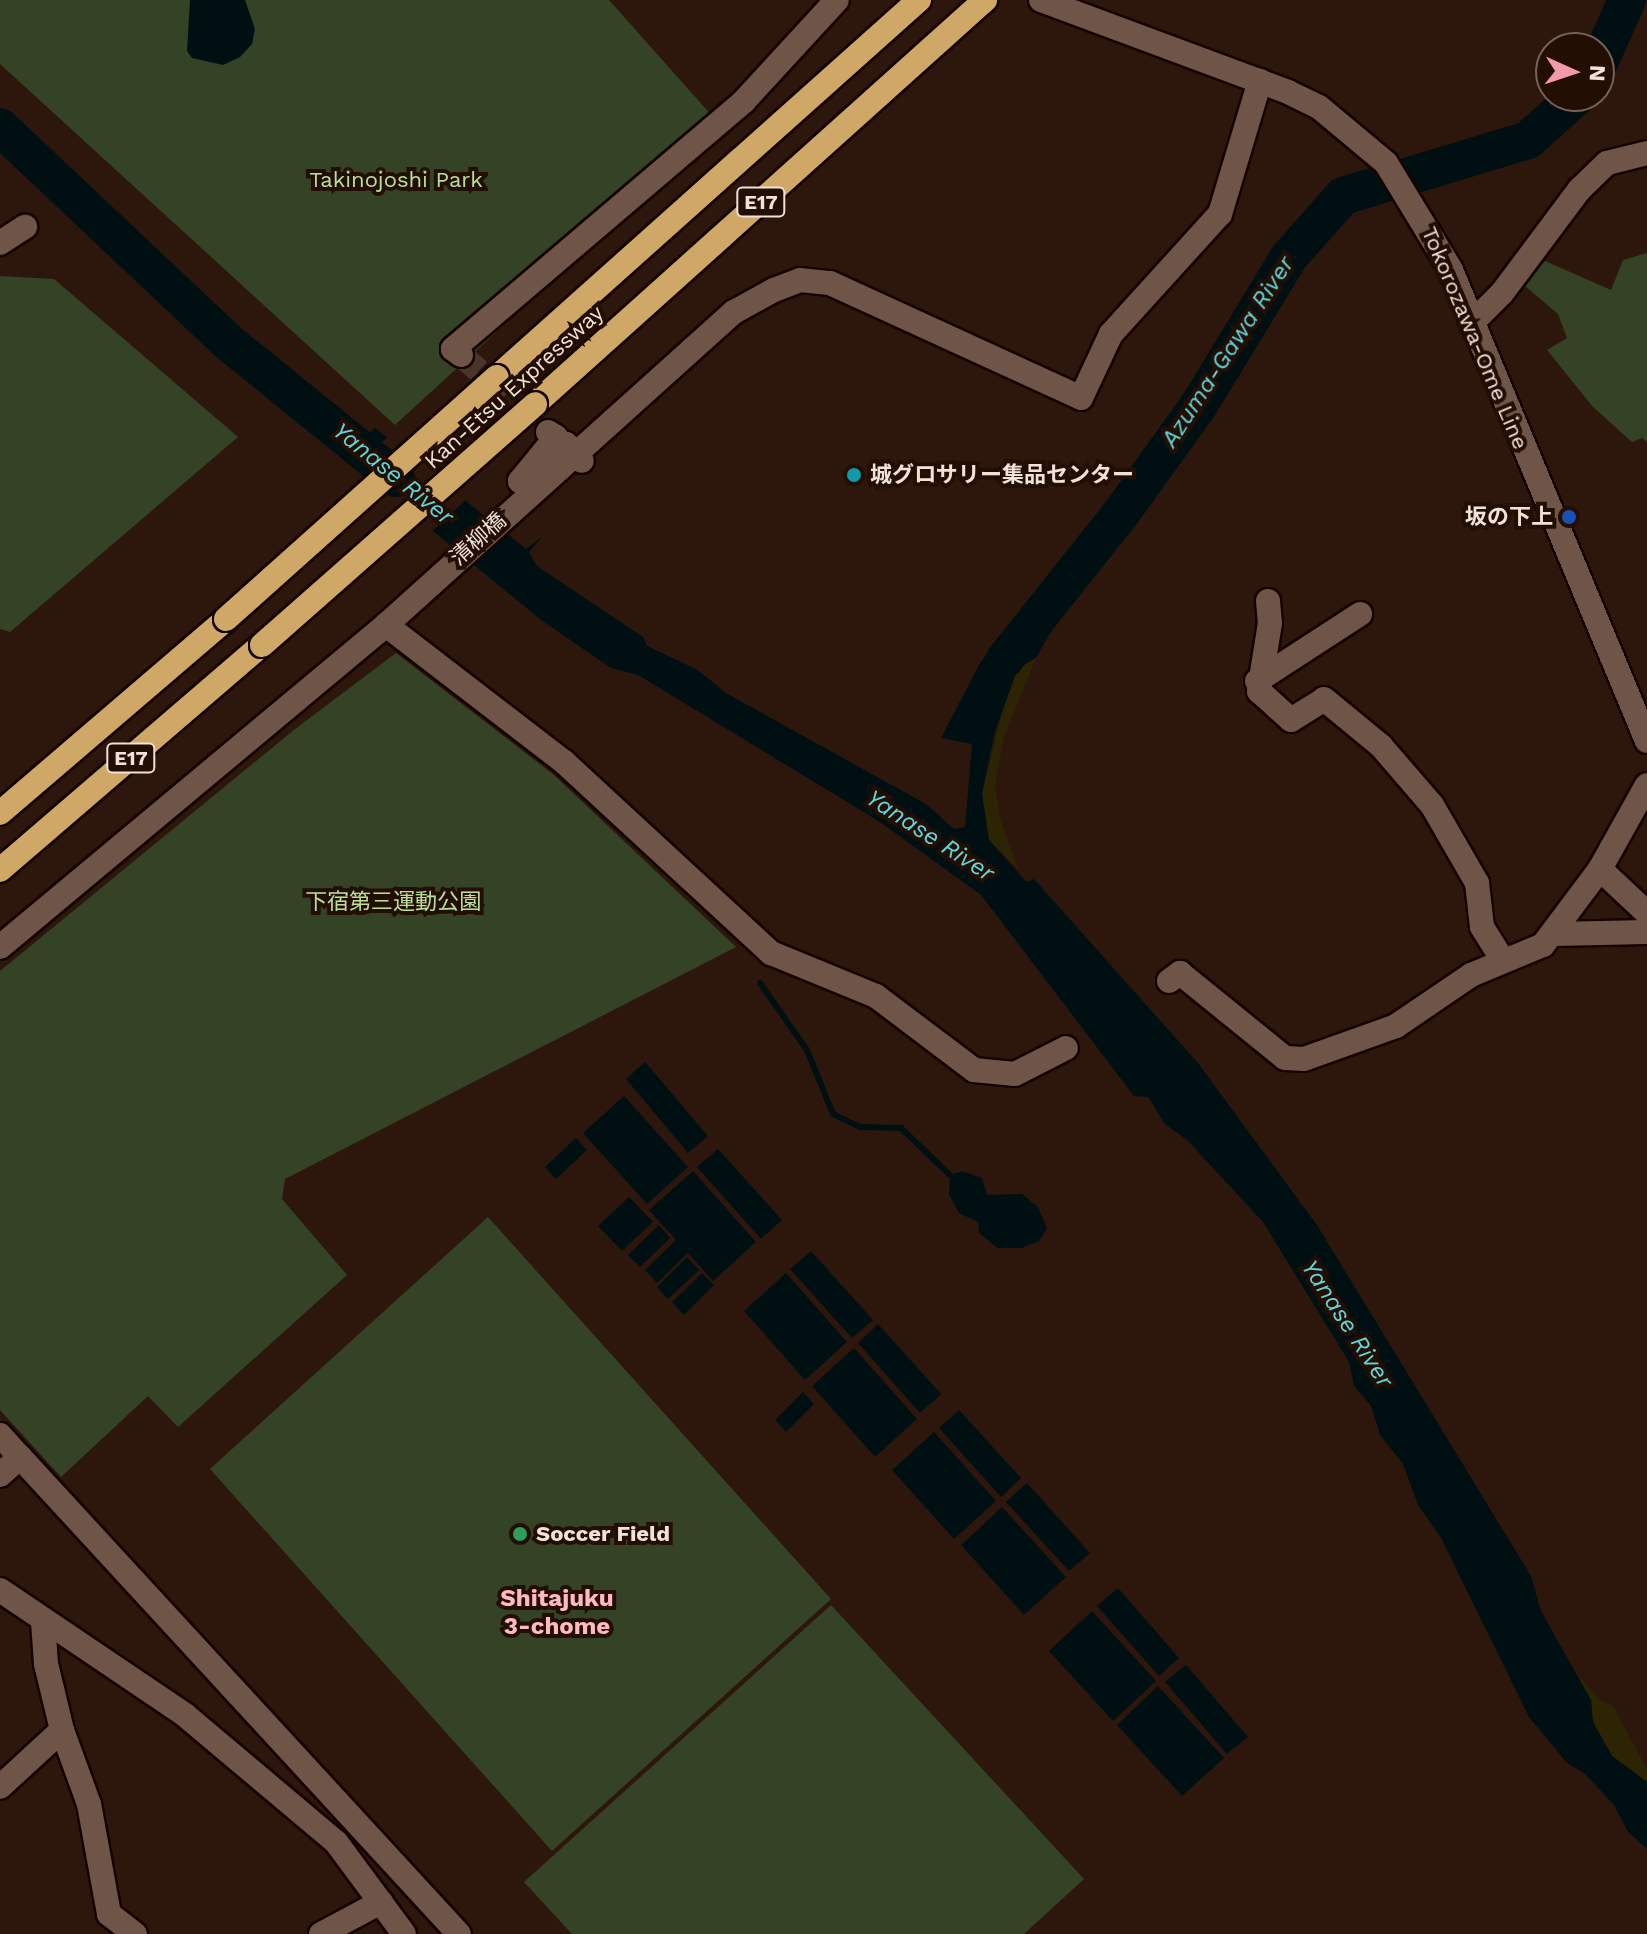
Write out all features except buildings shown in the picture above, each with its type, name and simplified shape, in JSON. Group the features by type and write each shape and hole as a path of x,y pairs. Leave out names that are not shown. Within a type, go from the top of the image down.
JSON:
{"highway":[{"name":"Kan-Etsu Expressway","path":"0,813 226,619 919,0"},
{"name":"Kan-Etsu Expressway","path":"0,870 262,645 535,404 985,0"}],"street":[{"path":"461,355 453,349 744,101 837,0"},
{"name":"Tokorozawa-Ome Line","path":"1052,2 1260,81 1319,107 1366,144 1419,210 1472,323 1647,741"},
{"name":"清柳橋","path":"0,947 386,625 525,498 578,457 734,312 800,280 830,283 1081,398 1111,334 1220,214 1260,81"},
{"path":"1472,323 1502,293 1588,181 1614,159 1647,153"},
{"path":"0,243 25,227"},
{"path":"548,432 556,437 520,481 566,444 578,457"},
{"path":"1268,601 1270,623 1257,681 1259,691 1291,720 1324,699 1381,746 1432,805 1477,883 1482,927 1502,959"},
{"path":"1257,681 1360,614"},
{"path":"386,625 564,762 771,953 876,996 959,1061 983,1072 1025,1071 1066,1048"},
{"path":"1169,981 1180,973 1271,1051 1294,1060 1413,1018 1457,983 1502,959 1543,945 1600,869 1647,785"},
{"path":"1600,869 1647,913"},
{"path":"1554,934 1647,932"},
{"path":"0,1435 459,1934"},
{"path":"0,1475 20,1457"},
{"path":"0,1590 185,1715 336,1842 404,1934"},
{"path":"43,1621 46,1664 62,1730 89,1804 109,1914 135,1934"},
{"path":"0,1787 62,1730"},
{"path":"336,1842 356,1821"},
{"path":"321,1934 381,1902"}],"green space":[{"name":"Takinojoshi Park","path":"0,0 609,0 721,126 395,425 0,64"},
{"path":"1647,253 1647,442 1642,438 1632,442 1593,407 1547,350 1567,338 1558,314 1525,286 1527,277 1545,261 1611,290 1623,260"},
{"path":"0,276 54,279 238,437 10,632 0,629"},
{"name":"下宿第三運動公園","path":"396,653 554,775 736,947 285,1179 282,1199 347,1275 178,1427 148,1396 61,1477 0,1410 0,971 295,729"},
{"name":"Soccer Field","path":"488,1217 831,1599 552,1851 210,1469"},
{"path":"831,1605 1084,1879 1024,1934 572,1934 524,1882"}],"sand":[{"path":"1036,658 1004,737 995,785 1000,819 1018,869 989,840 982,794 1006,696 1018,668"},
{"path":"1577,1674 1601,1701 1613,1706 1647,1769 1647,1782 1612,1756 1593,1722 1591,1700"}],"water":[{"path":"190,0 245,0 255,29 252,44 240,57 223,65 192,58 187,51"},
{"path":"375,428 526,549 542,537 529,552 537,566 643,637 647,646 698,670 726,693 926,804 954,829 965,827 972,744 941,738 980,663 1022,609 1052,630 1036,658 1018,668 995,732 982,794 989,840 1027,882 1034,879 1198,1063 1317,1225 1531,1576 1541,1611 1591,1700 1593,1722 1612,1756 1647,1782 1647,1849 1628,1832 1614,1805 1585,1774 1567,1763 1529,1717 1441,1538 1418,1505 1403,1464 1380,1435 1371,1406 1354,1386 1349,1362 1263,1222 1187,1140 1165,1124 1148,1097 1134,1096 981,895 880,822 638,675 611,668 541,620 343,457"},
{"path":"645,1062 708,1136 688,1153 626,1079"},
{"path":"624,1096 688,1167 647,1204 583,1133"},
{"path":"576,1138 587,1150 556,1179 545,1167"},
{"path":"718,1149 782,1220 761,1239 697,1167"},
{"path":"693,1171 756,1242 713,1281 688,1253 657,1283 645,1270 676,1240 649,1210"},
{"path":"962,1171 982,1178 987,1195 1022,1194 1038,1207 1047,1228 1039,1241 1022,1248 997,1248 979,1233 978,1222 959,1213 949,1194 950,1175"},
{"path":"629,1197 653,1222 622,1251 598,1226"},
{"path":"659,1225 670,1238 640,1267 628,1255"},
{"path":"811,1251 873,1320 852,1338 790,1269"},
{"path":"687,1257 699,1270 668,1299 657,1287"},
{"path":"702,1273 714,1285 684,1315 672,1302"},
{"path":"786,1273 847,1342 805,1380 744,1311"},
{"path":"878,1324 941,1394 920,1413 858,1343"},
{"path":"854,1348 917,1419 875,1457 812,1386"},
{"path":"803,1392 814,1404 786,1432 775,1420"},
{"path":"959,1410 1021,1478 1001,1497 939,1428"},
{"path":"934,1432 996,1501 954,1539 892,1470"},
{"path":"1027,1483 1090,1553 1069,1571 1006,1502"},
{"path":"1002,1507 1066,1577 1024,1615 961,1545"},
{"path":"1118,1588 1179,1658 1159,1676 1097,1606"},
{"path":"1092,1611 1156,1681 1113,1721 1049,1651"},
{"path":"1186,1665 1248,1737 1227,1754 1165,1682"},
{"path":"1158,1686 1224,1758 1182,1796 1117,1725"}],"pier":[{"path":"390,435 468,498 429,534 351,469"}],"waterway":[{"name":"Azuma-Gawa River","path":"1613,32 1627,0"},
{"name":"Azuma-Gawa River","path":"1005,659 1122,512 1199,405 1289,257 1343,196 1528,140 1559,112"},
{"name":"Yanase River","path":"0,127 228,342 396,478"},
{"path":"760,983 807,1050 833,1114 860,1127 901,1128 950,1175"}],"tunnel":[{"path":"461,355 548,432"}],"place":[{"name":"城グロサリー集品センター","path":"854,475"},
{"name":"坂の下上","path":"1569,517"},
{"name":"Soccer Field","path":"520,1534"}],"district":[{"name":"Shitajuku 3-chome","path":"557,1613"}]}
